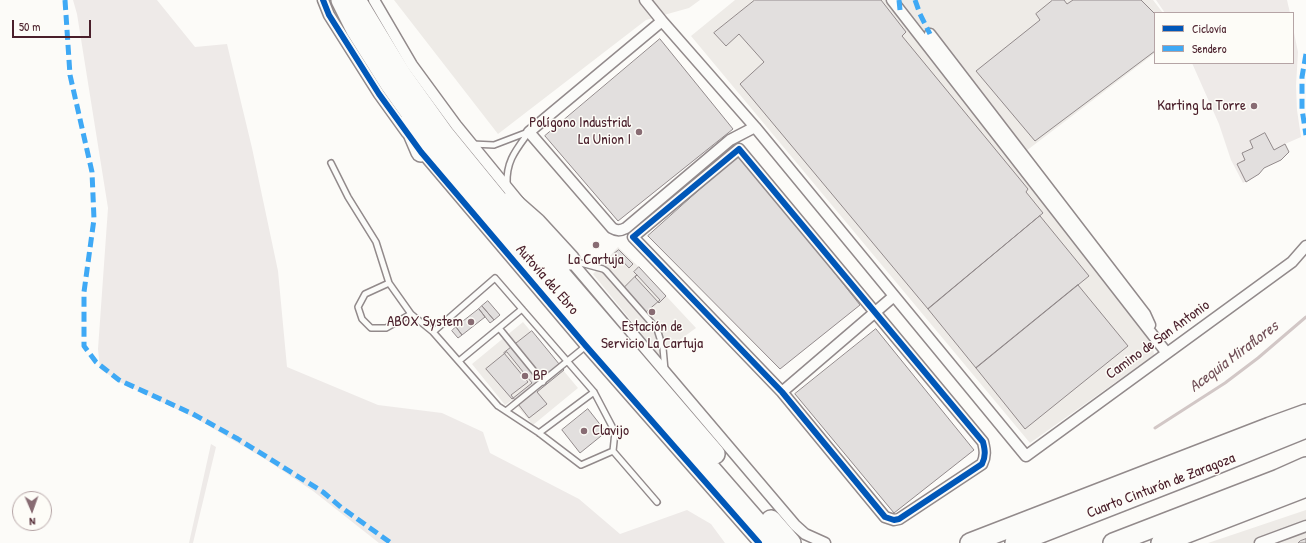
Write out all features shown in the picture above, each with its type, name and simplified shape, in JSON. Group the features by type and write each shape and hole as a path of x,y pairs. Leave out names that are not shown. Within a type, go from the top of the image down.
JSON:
{"highway":[{"name":"Autovía del Ebro","path":"341,0 356,30 390,84 432,143 541,274 775,543"},
{"name":"Autovía del Ebro","path":"356,0 401,74 444,134 469,152 524,232 791,543"},
{"path":"356,30 358,49 412,131 421,152"},
{"path":"469,152 570,260"},
{"path":"970,543 1306,414"},
{"name":"Cuarto Cinturón de Zaragoza","path":"1015,543 1224,462 1306,428"},
{"path":"1113,543 1279,479 1306,467"},
{"path":"1162,543 1306,487"}],"street":[{"path":"323,0 329,15 379,94 421,152 586,346 759,543"},
{"path":"374,0 412,65 456,125 469,152 507,187 536,223"},
{"path":"645,0 755,127 894,296 782,392"},
{"path":"892,0 1166,352"},
{"path":"662,21 529,132 612,228 616,230 626,228 730,140 755,127"},
{"path":"930,34 1145,314 1154,336"},
{"path":"739,149 983,442 985,458 982,464 899,519 889,519 885,517 782,392 633,237 739,149 755,127"},
{"name":"Camino de San Antonio","path":"894,296 1026,456 1166,352 1292,262 1306,246"},
{"path":"570,260 795,525 805,534 825,543"},
{"path":"1260,543 1306,526"}],"lane":[{"path":"469,152 479,145 494,145 529,132"},
{"path":"507,187 507,168 517,148 529,132"},
{"path":"332,163 348,197 376,242 389,283 411,314 433,332 498,406 581,465 614,451"},
{"path":"570,260 606,271 657,329 663,348 665,371"},
{"path":"433,332 495,278 594,392 615,432 614,451 657,502"},
{"path":"389,283 365,294 358,307 362,319 371,328 386,328 411,314"},
{"path":"459,361 522,309"},
{"path":"499,328 543,382"},
{"path":"506,411 586,346"},
{"path":"539,434 594,392"}],"shaded area":[{"path":"73,0 157,0 195,47 227,44 252,148 278,271 287,367 378,405 442,413 483,432 490,453 579,499 620,534 687,510 711,524 725,543 379,543 313,491 265,459 197,419 120,382 100,369 98,349 108,208 77,14"},
{"path":"394,0 700,0 689,8 646,20 498,134"},
{"path":"735,0 1153,0 1162,12 1154,12 1154,54 1026,151 1148,312 1154,355 1030,443 691,36"},
{"path":"1156,0 1287,0 1290,12 1164,12"},
{"name":"Karting la Torre","path":"1294,33 1298,52 1296,86 1297,110 1301,137 1285,144 1289,152 1281,160 1264,168 1259,174 1243,183 1231,160 1219,124 1192,64 1294,64"},
{"name":"Estación de Servicio La Cartuja","path":"618,247 639,267 696,328 659,355 593,274"},
{"name":"BP","path":"523,322 578,388 533,425 512,400 505,405 472,364"},
{"path":"211,444 216,447 193,543 189,543"},
{"path":"1306,510 1306,543 1208,543"}],"building":[{"path":"755,0 881,0 906,32 902,36 1028,189 1026,192 1043,213 928,309 740,84 764,62 739,34 726,46 714,33"},
{"path":"1053,0 1064,0 1067,4 1073,0 1141,0 1154,13 1154,52 1035,141 976,71 1040,20 1036,14"},
{"name":"Polígono Industrial La Union I","path":"660,39 733,129 618,221 545,136"},
{"path":"1265,133 1274,150 1285,144 1289,152 1281,160 1264,168 1259,174 1246,182 1237,164 1245,160 1242,153 1253,148 1250,141"},
{"path":"740,154 860,305 780,369 648,236"},
{"path":"1040,216 1089,276 976,368 928,309"},
{"path":"619,250 633,264 629,268 615,253"},
{"path":"639,267 666,296 659,303 635,277 637,275 634,272"},
{"path":"637,275 660,300 646,312 624,288"},
{"path":"1078,285 1128,346 1025,429 976,368"},
{"path":"488,301 500,315 494,320 482,306"},
{"path":"482,306 494,320 490,323 479,309"},
{"name":"ABOX System","path":"479,309 485,317 462,335 456,327"},
{"path":"456,327 462,335 458,338 452,331"},
{"path":"876,329 974,450 894,513 795,394"},
{"path":"532,331 564,370 537,392 547,404 529,418 511,395 528,382 504,353"},
{"path":"507,352 532,383 512,399 486,369"},
{"name":"Clavijo","path":"588,409 606,432 580,453 562,430"},
{"path":"1306,539 1306,543 1298,543 1300,541"}],"waterway":[{"name":"Acequia Miraflores","path":"1155,428 1225,383 1258,358 1306,317"}],"marked path":[{"path":"65,0 70,75 92,172 94,219 84,292 84,346 96,362 119,380 193,414 238,439 323,492 342,508 391,543"},
{"path":"899,0 900,10"},
{"path":"915,0 930,34"},
{"path":"1306,54 1302,77 1302,109 1306,135"}],"cycle path":[{"path":"323,0 329,15 379,94 421,152 586,346 759,543"},
{"path":"739,149 983,442 985,453 982,464 899,519 894,520 885,517 782,392 633,237 739,149"}],"place":[{"name":"Karting la Torre","path":"1254,106"},
{"name":"Polígono Industrial La Union I","path":"639,132"},
{"name":"La Cartuja","path":"596,245"},
{"name":"Estación de Servicio La Cartuja","path":"652,312"},
{"name":"ABOX System","path":"471,322"},
{"name":"BP","path":"525,376"},
{"name":"Clavijo","path":"584,431"}]}
